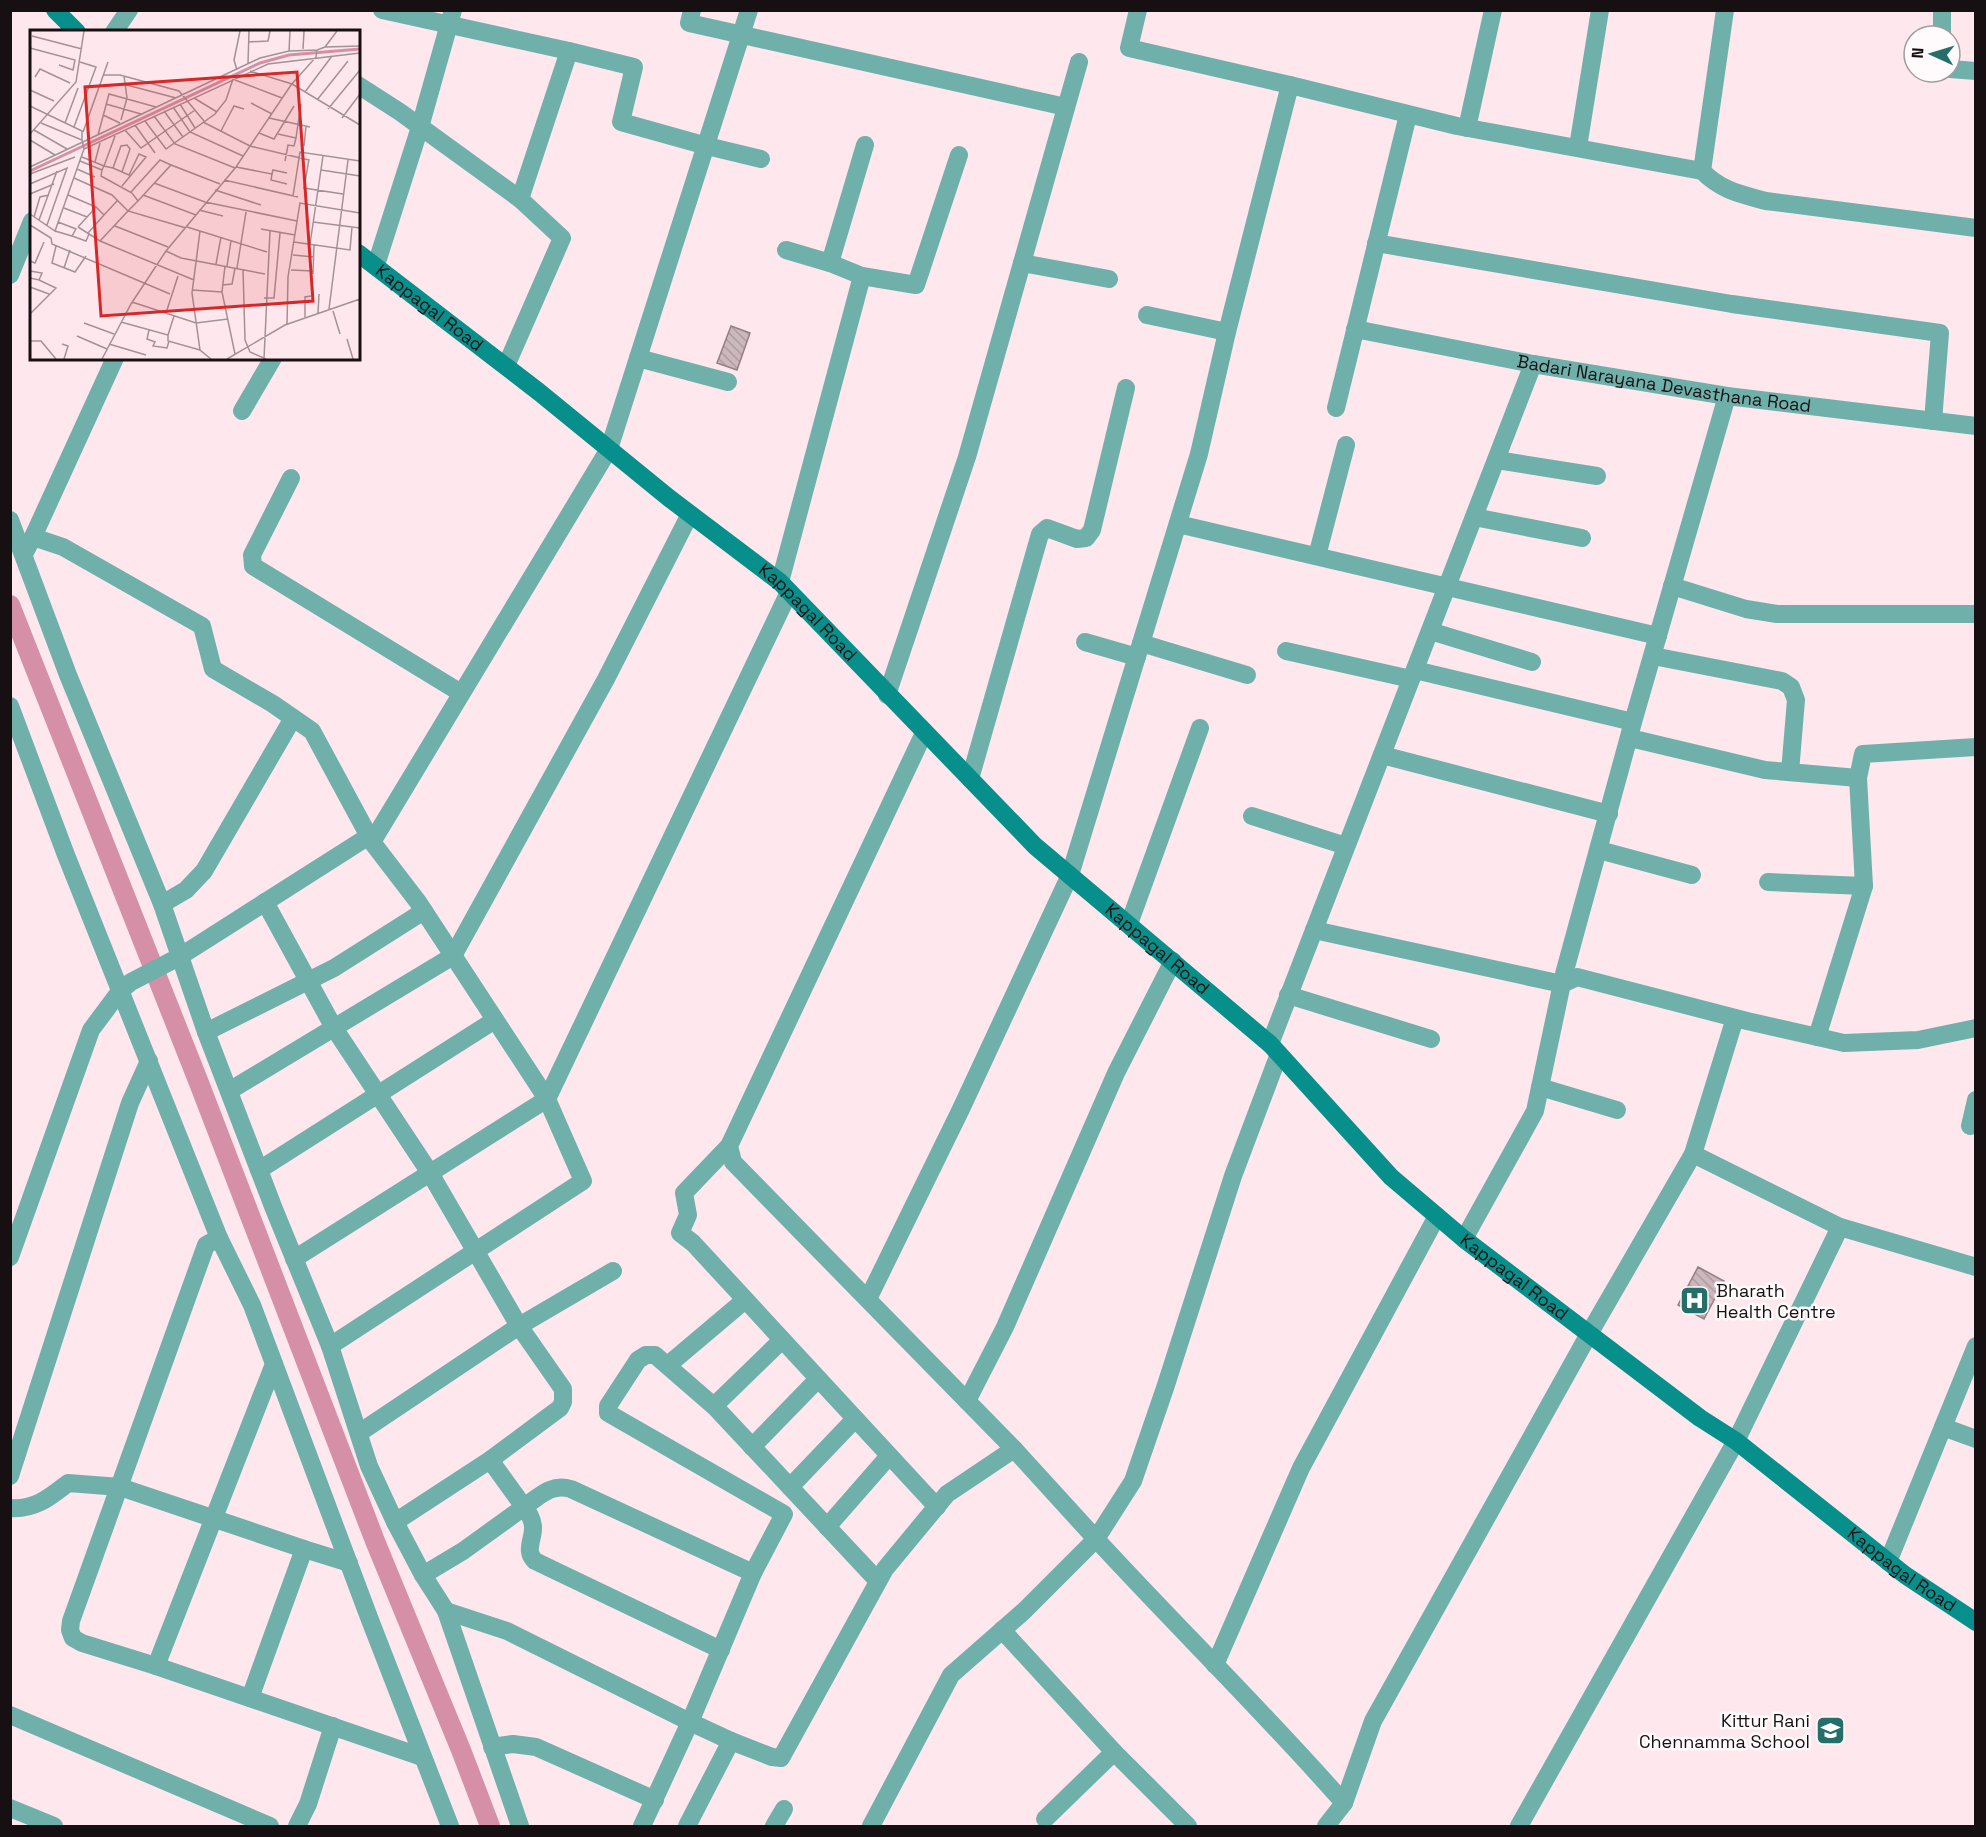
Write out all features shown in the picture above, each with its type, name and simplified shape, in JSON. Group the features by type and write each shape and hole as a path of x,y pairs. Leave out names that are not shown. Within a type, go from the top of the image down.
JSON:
{"main road":[{"path":"55,10 75,30"},
{"name":"Kappagal Road","path":"360,254 506,366 784,587 1035,846 1274,1049 1390,1177 1464,1239 1700,1418 1736,1441 1888,1562 1976,1622"}],"street":[{"path":"115,30 129,10"},
{"path":"382,10 451,18 634,67 621,122 761,159"},
{"path":"692,10 688,23 1066,107"},
{"path":"10,1257 91,1030 126,986 175,959 371,839 609,449 749,10"},
{"path":"1138,10 1129,48 1467,128 1702,171 1714,183 1733,193 1766,201 1976,228"},
{"path":"1467,128 1493,10"},
{"path":"1578,147 1600,10"},
{"path":"1702,171 1725,10"},
{"path":"1942,13 1942,24"},
{"path":"376,265 420,127 451,18"},
{"path":"520,199 569,51"},
{"path":"888,695 967,457 1078,62"},
{"path":"868,1299 961,1109 1070,875 1199,454 1227,332 1290,85"},
{"path":"360,86 520,199 562,238 506,366"},
{"path":"1336,408 1408,115"},
{"path":"830,263 865,144"},
{"path":"786,250 830,263 862,276 916,285 958,155"},
{"path":"10,275 30,226"},
{"path":"1376,243 1732,304 1940,333 1933,421"},
{"path":"1022,263 1109,279"},
{"path":"294,1259 547,1099 784,587 862,276"},
{"path":"1147,315 1227,332"},
{"name":"Badari Narayana Devasthana Road","path":"1355,329 1533,364 1727,396 1976,426"},
{"path":"638,358 728,382"},
{"path":"24,554 114,360"},
{"path":"242,411 272,360"},
{"path":"871,1827 951,1675 1002,1630 1096,1539 1133,1481 1274,1049 1288,995 1533,364"},
{"path":"970,779 1040,534 1047,528 1077,539 1086,538 1092,530 1126,388"},
{"path":"1464,1239 1535,1111 1562,984 1631,730 1727,396"},
{"path":"1317,556 1346,445"},
{"path":"1497,460 1597,476"},
{"path":"291,478 252,555 253,566 461,693"},
{"path":"229,1091 453,956 606,679 690,514"},
{"path":"1474,517 1582,538"},
{"path":"10,520 69,675 162,904 175,959 207,1032 259,1170 330,1346 369,1467 423,1575 446,1611 520,1827"},
{"path":"1178,524 1659,636"},
{"path":"33,537 63,547 202,626 213,669 312,731 371,839 424,911 547,1099 584,1181 330,1346"},
{"path":"1672,586 1746,609 1777,614 1976,614"},
{"path":"1430,631 1532,662"},
{"path":"1085,642 1139,650 1246,675"},
{"path":"1286,651 1413,675 1631,730 1766,770 1858,778"},
{"path":"1653,656 1782,681 1791,687 1796,700 1790,772"},
{"path":"10,706 66,855 126,986 149,1061 219,1238 252,1305 450,1827"},
{"path":"162,904 186,890 204,871 293,718"},
{"path":"1129,924 1200,728"},
{"path":"924,733 729,1146 684,1193 688,1215 680,1233 693,1243 937,1507"},
{"path":"1817,1037 1864,886 1858,778 1863,754 1976,747"},
{"path":"1382,755 1609,814"},
{"path":"1252,816 1346,846"},
{"path":"1599,850 1692,875"},
{"path":"1768,882 1864,886"},
{"path":"265,902 334,1028 430,1173 519,1326 563,1389 563,1402 560,1408 490,1460 395,1522"},
{"path":"207,1032 334,968 424,911"},
{"path":"1314,930 1562,984 1577,977 1734,1018 1844,1043 1918,1040 1976,1028"},
{"path":"967,1401 1005,1327 1116,1073 1173,961"},
{"path":"1288,995 1431,1039"},
{"path":"1326,1827 1344,1803 1373,1721 1589,1334 1693,1154 1734,1018"},
{"path":"259,1170 495,1020"},
{"path":"10,1476 130,1103 149,1061"},
{"path":"1540,1087 1617,1110"},
{"path":"1970,1126 1976,1100"},
{"path":"729,1146 733,1162 1014,1449 1096,1539 1288,1740 1344,1803"},
{"path":"1693,1154 1840,1227 1976,1267"},
{"path":"1215,1665 1301,1468 1437,1216"},
{"path":"1519,1827 1736,1441 1840,1227"},
{"path":"219,1238 206,1245 70,1621 72,1638 422,1756"},
{"path":"358,1433 519,1326 613,1271"},
{"path":"668,1365 745,1300"},
{"path":"714,1406 782,1340"},
{"path":"1888,1562 1976,1346"},
{"path":"784,1514 608,1413 608,1406 638,1360 646,1355 655,1355 714,1406 877,1580"},
{"path":"156,1666 274,1364"},
{"path":"752,1447 818,1379"},
{"path":"642,1827 690,1722 753,1573 784,1514 793,1490 855,1419"},
{"path":"1943,1426 1976,1439"},
{"path":"446,1611 507,1631 690,1722 731,1741 772,1757 781,1758 877,1580 947,1494 1014,1449"},
{"path":"827,1527 890,1456"},
{"path":"490,1460 531,1517 533,1524 529,1551 535,1561 721,1650"},
{"path":"10,1509 31,1508 68,1483 120,1487 349,1563"},
{"path":"423,1575 463,1551 549,1490 559,1486 571,1489 753,1573"},
{"path":"250,1698 304,1549"},
{"path":"1002,1630 1114,1752 1188,1827"},
{"path":"10,1715 270,1827"},
{"path":"297,1827 308,1804 333,1726"},
{"path":"687,1827 731,1741"},
{"path":"492,1747 513,1744 536,1747 655,1800"},
{"path":"1046,1824 1114,1752"},
{"path":"10,1808 54,1827"},
{"path":"774,1827 784,1809"}],"building":[{"path":"731,326 750,333 737,370 717,363"},
{"path":"1698,1267 1724,1281 1704,1319 1678,1305"}],"waterway":[{"path":"10,605 199,1083 375,1541 490,1826"}],"place":[{"name":"Bharath Health Centre","path":"1695,1301"},
{"name":"Kittur Rani Chennamma School","path":"1831,1731"}]}
